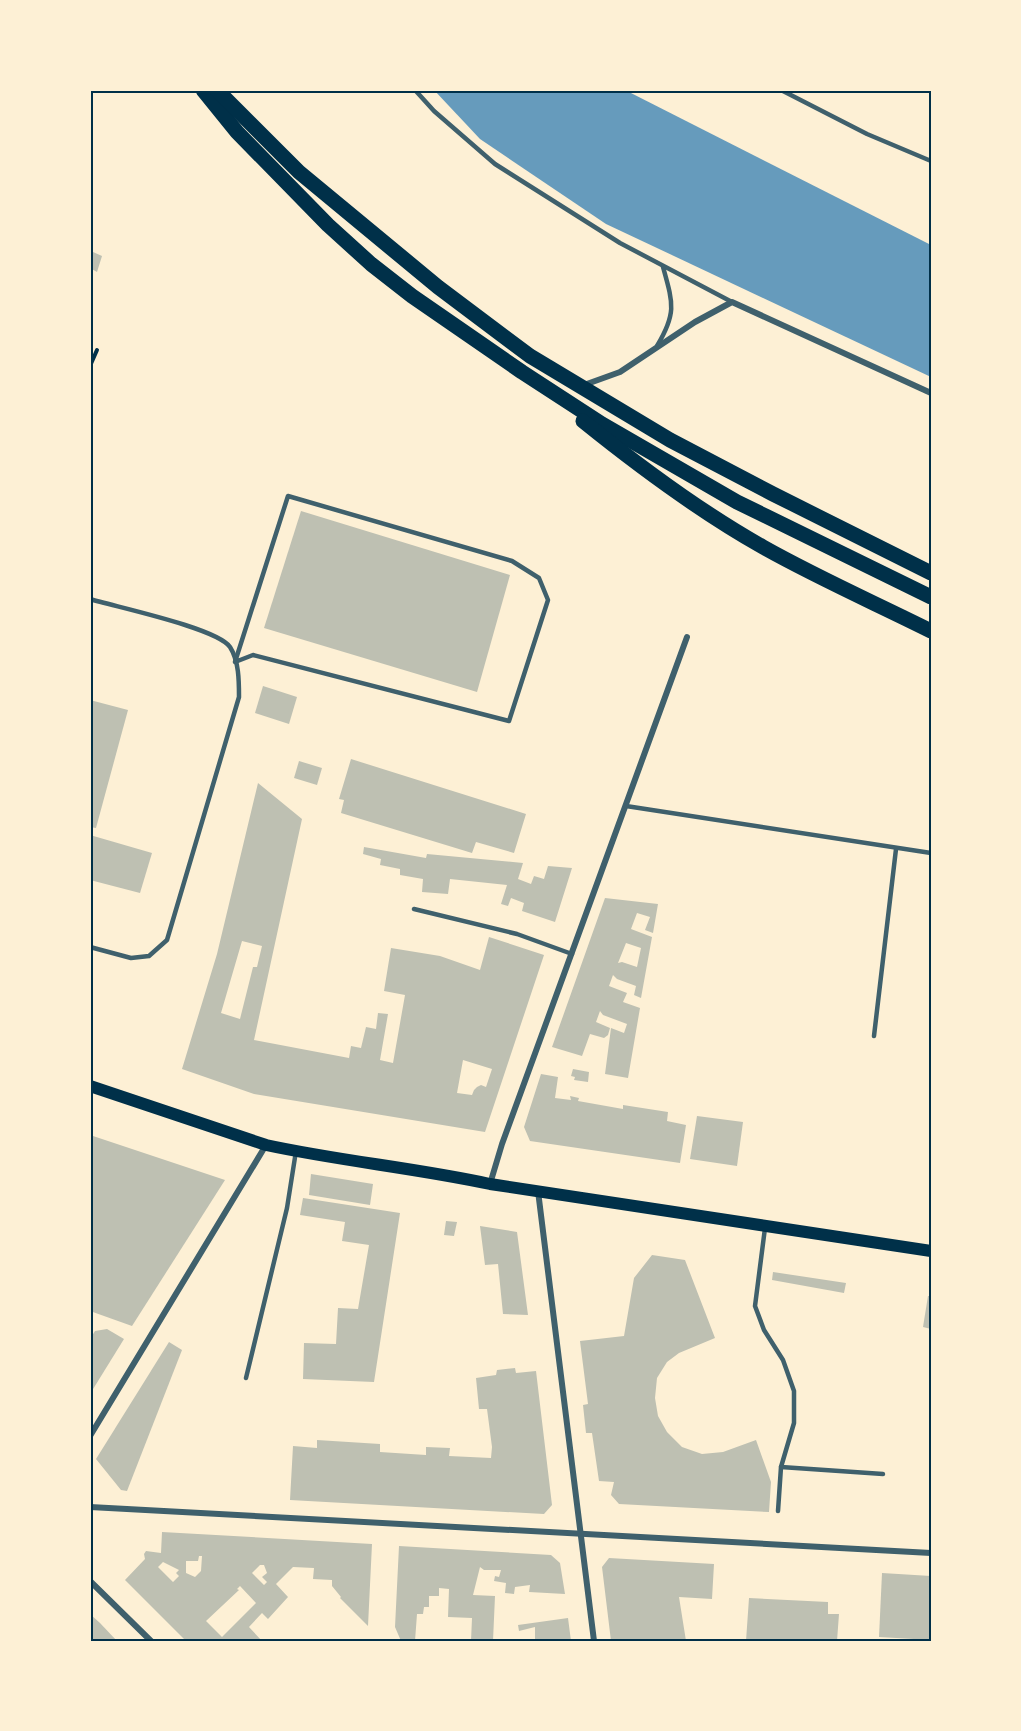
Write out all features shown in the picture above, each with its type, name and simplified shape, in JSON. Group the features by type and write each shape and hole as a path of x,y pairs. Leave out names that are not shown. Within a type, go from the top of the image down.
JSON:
{"main road":[{"path":"203,90 237,132 328,225 371,264 412,296 602,424 737,502 931,597"},
{"path":"217,90 299,172 370,232 530,356 670,440 931,573"},
{"path":"522,372 614,447 715,518 820,578 931,632"},
{"path":"90,1086 266,1145 296,1151 490,1184 931,1251"}],"street":[{"path":"580,386 620,372 695,322 732,302 931,393"},
{"path":"490,1184 502,1144 687,638"},
{"path":"90,1436 266,1145"},
{"path":"538,1191 594,1641"},
{"path":"90,1507 931,1553"},
{"path":"90,1581 151,1641"}],"lane":[{"path":"415,90 434,111 495,164 620,243 732,302"},
{"path":"782,90 867,134 931,161"},
{"path":"656,347 668,327 673,303 663,267"},
{"path":"288,496 512,561 539,578 548,600 509,721 253,655 235,662 288,496"},
{"path":"90,599 209,632 229,646 238,671 239,697 167,940 149,956 131,958 90,947"},
{"path":"626,806 931,853"},
{"path":"874,1036 896,849"},
{"path":"414,909 517,934 572,954"},
{"path":"246,1378 287,1208 296,1151"},
{"path":"765,1226 755,1306 764,1330 783,1360 794,1391 794,1424 781,1467 778,1511"},
{"path":"781,1467 884,1474"}],"path":[{"path":"90,366 97,351"}],"water":[{"path":"434,90 625,90 931,245 931,377 606,224 480,139"}],"building":[{"path":"93,252 102,256 97,272 90,268"},
{"path":"301,511 510,575 477,692 264,628"},
{"path":"263,686 297,697 289,724 255,713"},
{"path":"90,700 128,710 96,828 90,827"},
{"path":"351,759 526,814 514,853 476,842 472,853 341,813 344,800 339,799"},
{"path":"299,761 322,768 317,785 294,778"},
{"path":"258,783 302,819 254,1040 349,1058 351,1046 361,1048 366,1027 376,1029 378,1013 388,1014 380,1060 393,1063 405,995 384,991 391,948 440,956 480,970 489,937 544,955 485,1132 254,1094 182,1069 217,954","holes":["242,941 262,946 257,967 253,967 240,1019 221,1013","463,1060 492,1069 486,1087 481,1085 477,1087 472,1095 457,1093"]},
{"path":"90,835 152,853 140,893 90,880"},
{"path":"364,847 426,858 427,854 523,863 518,879 531,884 534,876 544,879 548,866 572,868 555,922 522,911 524,903 511,898 508,906 501,904 507,885 450,879 448,894 422,892 423,879 400,875 400,869 380,865 381,859 363,854"},
{"path":"605,898 658,904 653,933 645,930 650,917 637,913 631,929 652,937 641,998 634,995 636,986 617,979 613,975 609,986 627,993 623,1002 640,1008 628,1078 605,1074 611,1028 624,1033 627,1024 603,1015 600,1011 596,1022 610,1028 608,1035 604,1038 590,1034 582,1056 552,1047","holes":["626,943 641,948 637,967 622,962 618,963"]},
{"path":"573,1069 589,1072 588,1082 574,1080 575,1077 571,1076"},
{"path":"541,1074 558,1077 555,1098 571,1100 570,1096 579,1098 578,1101 623,1109 623,1105 668,1112 667,1121 686,1125 680,1163 530,1141 524,1127"},
{"path":"697,1116 743,1122 737,1166 690,1159"},
{"path":"90,1135 225,1180 132,1326 90,1311"},
{"path":"311,1174 373,1184 370,1205 309,1195"},
{"path":"303,1198 400,1213 374,1382 303,1379 304,1343 336,1344 338,1308 358,1309 369,1245 342,1241 345,1222 300,1215"},
{"path":"446,1221 457,1222 454,1236 444,1235"},
{"path":"480,1226 517,1232 528,1315 503,1314 498,1264 485,1265"},
{"path":"652,1255 685,1260 715,1338 679,1353 667,1362 657,1378 655,1398 658,1416 667,1432 682,1447 702,1454 723,1452 756,1440 771,1482 769,1512 619,1504 611,1495 614,1482 599,1481 592,1433 586,1433 583,1405 588,1404 580,1341 624,1336 634,1278"},
{"path":"773,1272 846,1283 844,1293 772,1280"},
{"path":"928,1296 931,1296 931,1329 923,1327"},
{"path":"107,1329 124,1339 90,1394 90,1339 95,1331"},
{"path":"169,1342 182,1350 127,1491 121,1490 96,1459"},
{"path":"515,1368 516,1373 536,1371 552,1505 544,1514 290,1500 293,1446 317,1448 317,1440 380,1444 380,1452 426,1455 426,1447 450,1448 449,1456 491,1458 492,1447 487,1409 479,1409 476,1378 496,1375 497,1370"},
{"path":"162,1532 372,1544 368,1626 340,1598 332,1586 332,1580 313,1579 314,1568 293,1567 276,1584 288,1597 268,1619 262,1613 249,1627 262,1641 186,1641 125,1580 145,1559 146,1551 161,1553","holes":["199,1556 202,1556 201,1571 195,1577 186,1573 186,1561 198,1561","163,1562 179,1570 176,1573 179,1576 173,1582 158,1567","260,1565 264,1565 267,1573 262,1577 267,1582 264,1585 252,1573","240,1586 256,1603 222,1637 206,1621 239,1590 237,1589"]},
{"path":"399,1546 551,1555 560,1563 565,1594 529,1592 530,1585 515,1587 514,1594 505,1593 506,1583 494,1581 495,1576 499,1577 501,1570 484,1570 480,1567 473,1595 495,1596 493,1641 471,1641 472,1618 448,1617 449,1589 439,1588 439,1596 429,1596 429,1607 424,1607 423,1614 417,1614 415,1641 401,1641 395,1627"},
{"path":"609,1558 714,1564 712,1599 679,1597 686,1641 611,1641 602,1567"},
{"path":"882,1573 931,1576 931,1640 879,1637"},
{"path":"749,1598 828,1602 828,1614 839,1614 837,1641 746,1641"},
{"path":"90,1614 100,1623 117,1641 90,1641"},
{"path":"568,1618 571,1641 528,1641 528,1639 535,1639 535,1627 519,1631 518,1625"}]}
